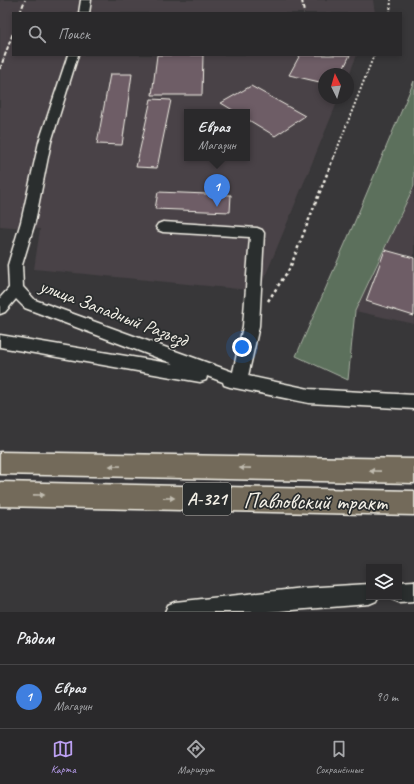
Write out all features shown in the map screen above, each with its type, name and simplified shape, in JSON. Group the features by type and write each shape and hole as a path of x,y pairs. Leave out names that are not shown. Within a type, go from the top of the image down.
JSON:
{"highway":[{"name":"Павловский тракт","path":"0,463 414,471"},
{"name":"Павловский тракт","path":"0,494 414,503"}],"street":[{"path":"84,12 86,0"},
{"name":"улица Западный Разъезд","path":"73,56 45,142 28,222 15,265 16,289 30,304 239,381 309,396 414,402"},
{"path":"0,341 239,381 251,326 257,233 163,227"},
{"path":"0,308 16,289"},
{"path":"402,592 414,591"},
{"path":"175,612 296,599 366,594"}],"path":[{"path":"390,12 391,0"},
{"path":"251,326 290,268 374,56"}],"shaded area":[{"path":"0,0 373,0 375,12 12,12 12,56 357,56 352,68 318,68 318,104 337,104 259,291 34,269 40,229 0,226"},
{"path":"414,186 414,324 355,311"}],"green space":[{"path":"414,81 414,186 355,311 348,380 296,356"}],"building":[{"path":"157,56 203,56 202,95 152,95"},
{"path":"299,56 350,56 344,68 318,68 318,82 289,75"},
{"path":"110,74 132,74 122,145 97,144"},
{"path":"251,86 305,116 275,136 250,121 250,109 231,109 221,103"},
{"path":"151,99 171,100 157,168 136,167"},
{"path":"158,192 231,195 230,212 155,209"},
{"path":"385,250 414,258 414,316 366,301"}],"railway":[{"path":"20,12 25,0"},
{"path":"302,0 304,12"},
{"path":"0,69 12,36"}],"place":[{"name":"Евраз","path":"217,207"}]}
